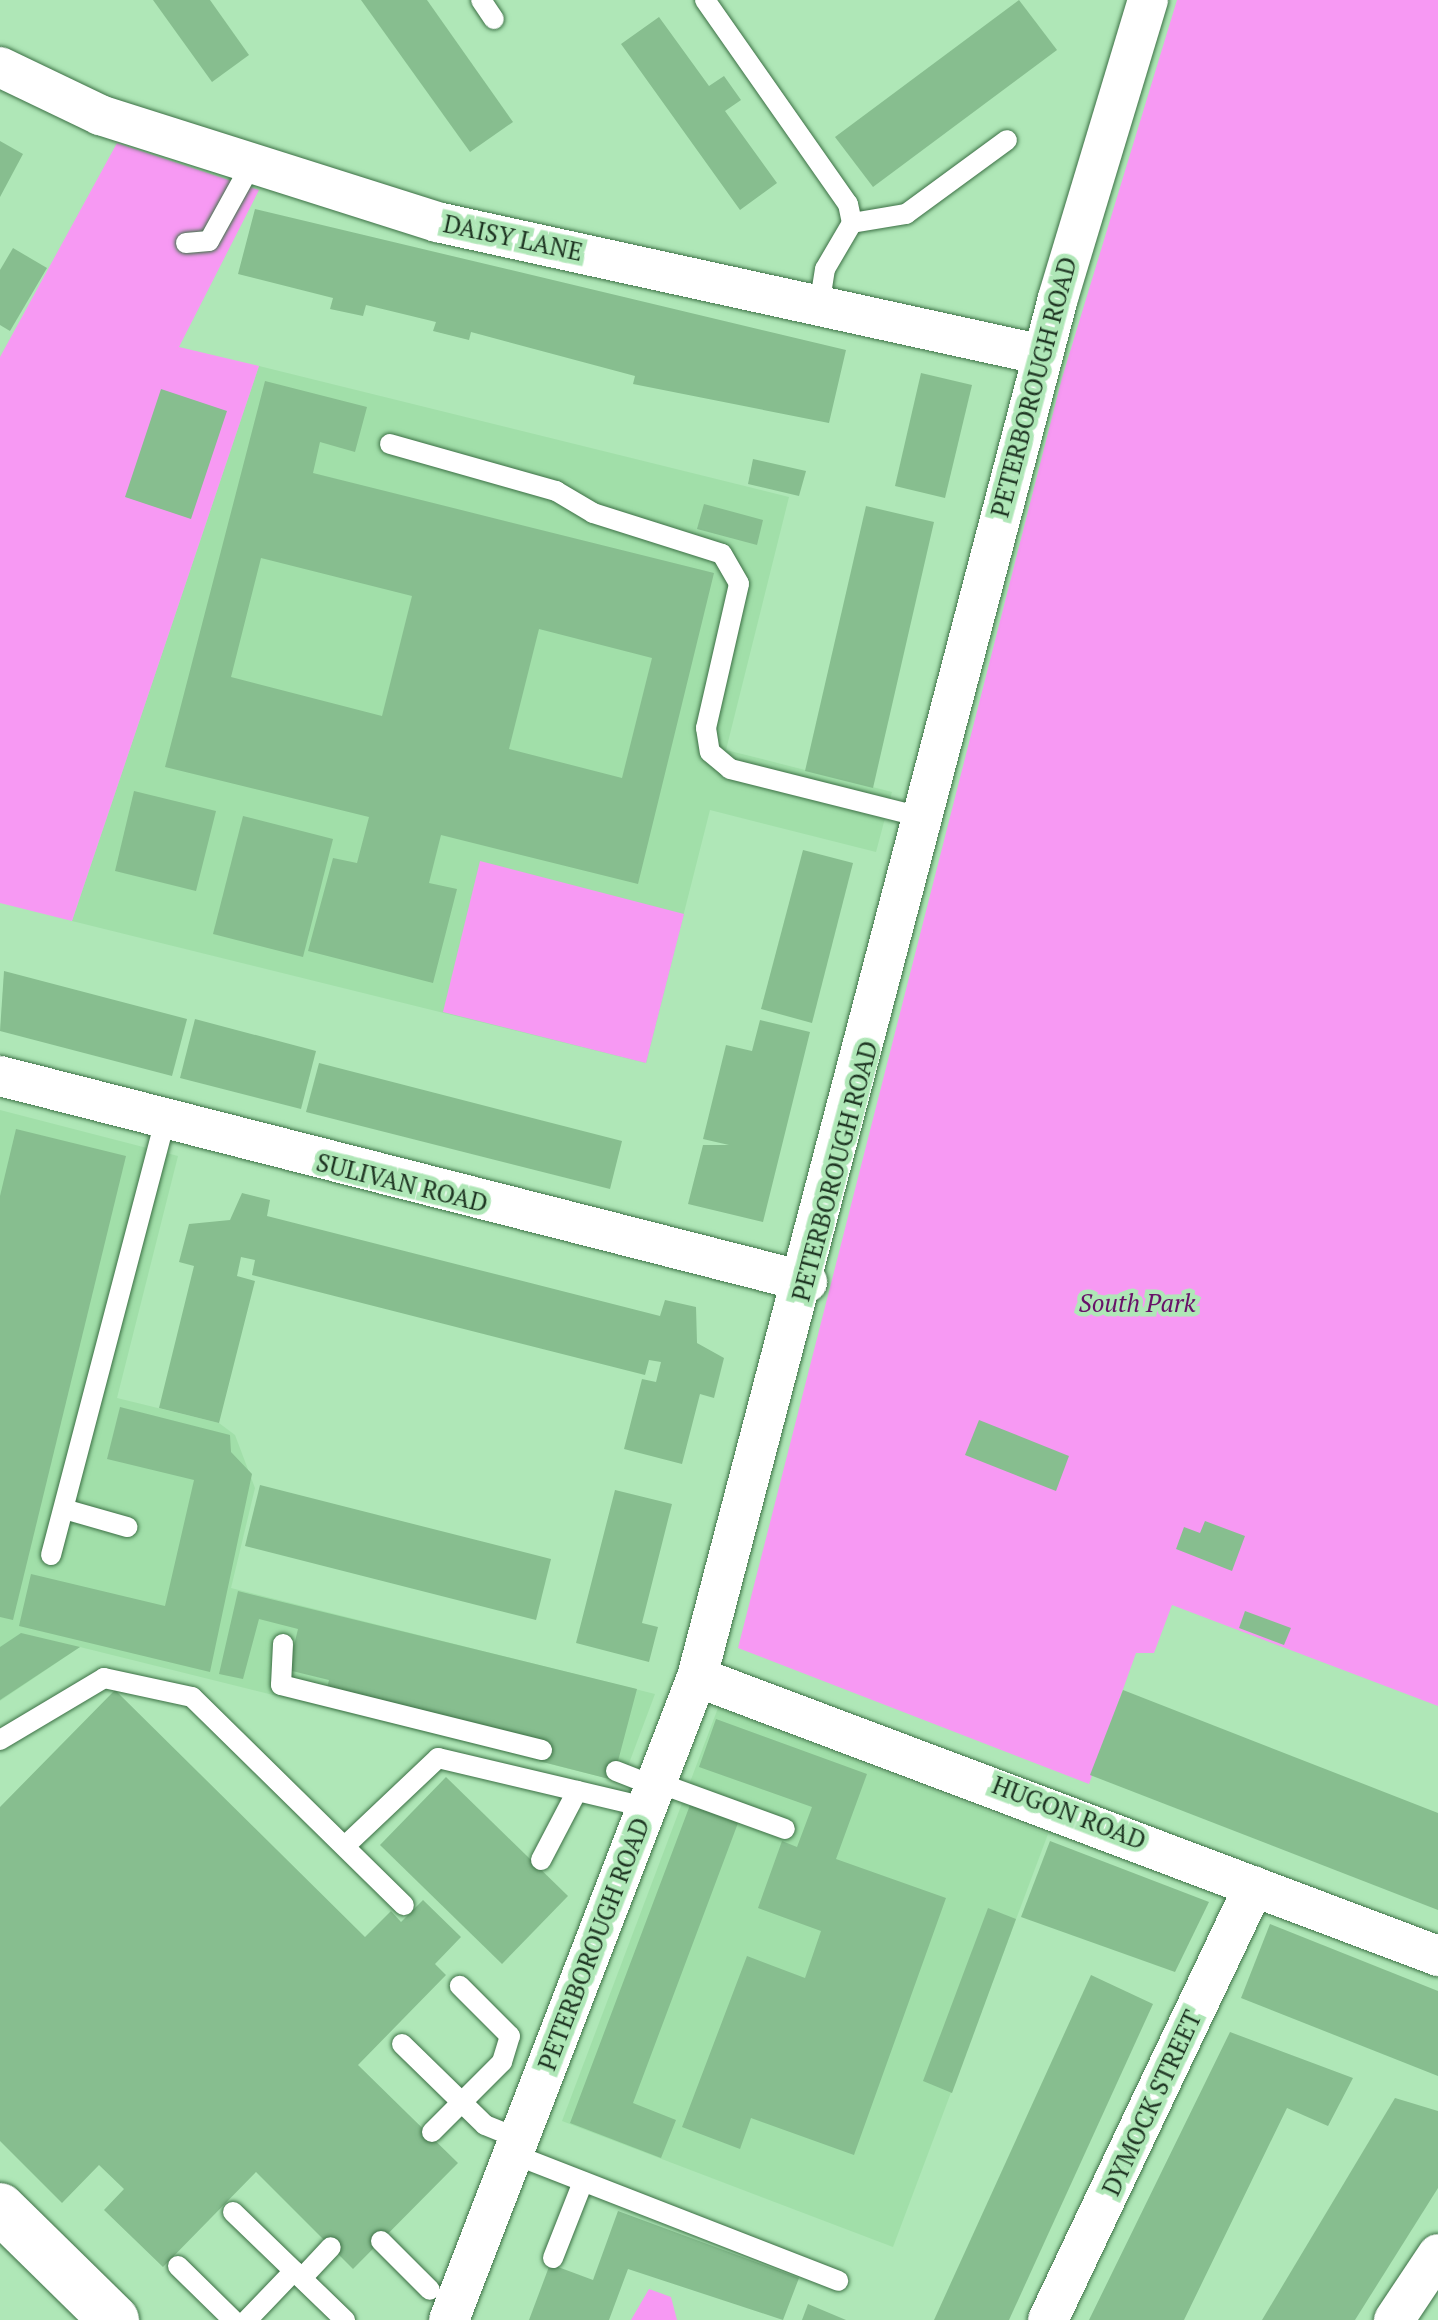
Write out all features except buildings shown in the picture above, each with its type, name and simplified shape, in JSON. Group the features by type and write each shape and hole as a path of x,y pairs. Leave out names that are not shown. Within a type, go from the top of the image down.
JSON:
{"street":[{"name":"PETERBOROUGH ROAD","path":"439,2305 516,2146 696,1677 807,1282 1043,354 1148,0"},
{"name":"DAISY LANE","path":"0,67 100,115 437,222 1043,354"},
{"name":"SULIVAN ROAD","path":"0,1076 164,1123 807,1282"},
{"name":"HUGON ROAD","path":"696,1677 1438,1956"},
{"name":"DYMOCK STREET","path":"1048,2320 1254,1886"},
{"path":"0,2208 114,2320"},
{"path":"1394,2320 1438,2254"}],"lane":[{"path":"481,0 494,20"},
{"path":"705,0 836,183 852,224"},
{"path":"819,306 825,269 852,224 906,214 1007,140"},
{"path":"186,243 209,241 252,163"},
{"path":"390,444 556,491 593,513 722,554 739,584 706,728 710,752 730,769 925,818"},
{"path":"52,1554 164,1123"},
{"path":"64,1509 126,1527"},
{"path":"283,1644 281,1685 542,1750"},
{"path":"0,1740 104,1678 192,1697 404,1905"},
{"path":"345,1846 438,1758 577,1791 652,1791"},
{"path":"616,1770 652,1791 785,1829"},
{"path":"540,1860 577,1791"},
{"path":"432,2132 502,2062 510,2036 460,1986"},
{"path":"402,2044 462,2102 516,2146 584,2182 838,2281"},
{"path":"553,2258 584,2182"},
{"path":"234,2212 345,2320"},
{"path":"381,2240 439,2305"},
{"path":"247,2320 331,2247"},
{"path":"178,2266 233,2320"}],"shaded area":[{"path":"259,366 789,497 726,750 892,792 876,852 710,810 646,1063 72,921"},
{"path":"0,1110 178,1156 117,1398 219,1423 235,1435 255,1488 231,1588 655,1694 622,1782 80,1647 0,1701"},
{"path":"718,1708 1048,1834 893,2247 562,2121"}],"green space":[{"name":"South Park","path":"1177,0 1438,0 1438,1706 1172,1605 1154,1653 1136,1653 1089,1784 738,1648 1062,378"},
{"path":"117,143 259,190 179,347 259,366 72,921 0,903 0,357"},
{"path":"480,861 684,914 646,1063 443,1012"},
{"path":"649,2289 671,2297 677,2320 631,2320"}]}
